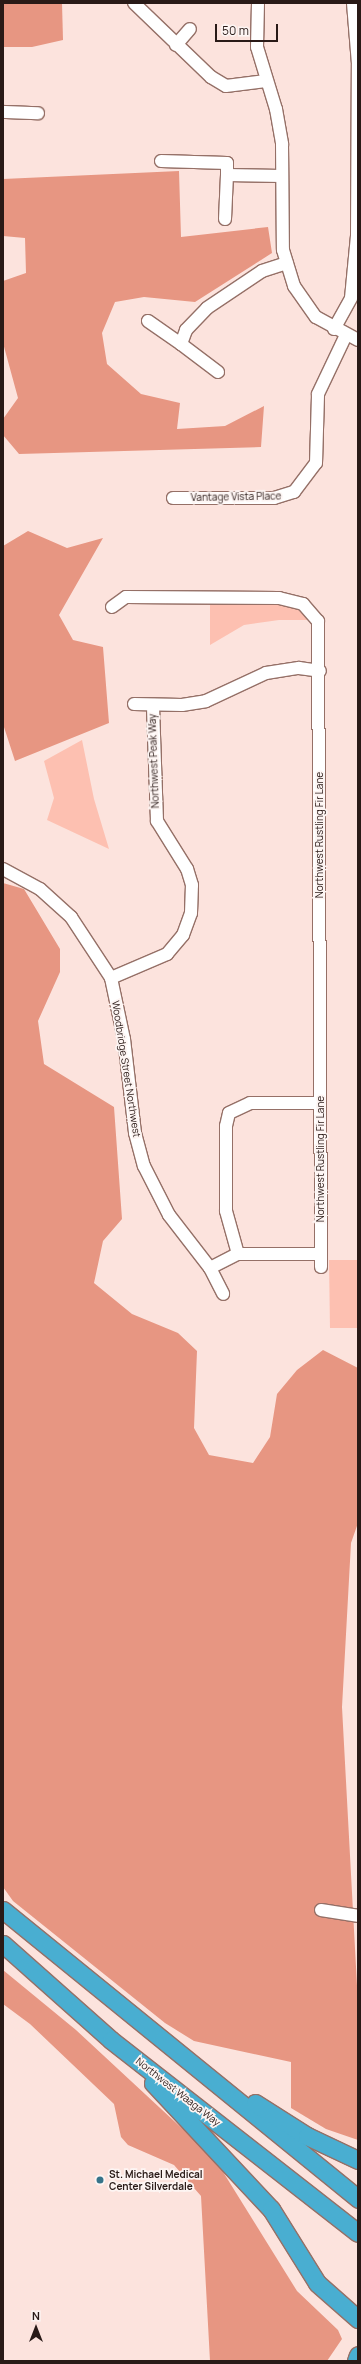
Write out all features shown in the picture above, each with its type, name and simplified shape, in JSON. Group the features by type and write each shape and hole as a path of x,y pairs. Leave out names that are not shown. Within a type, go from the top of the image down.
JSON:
{"highway":[{"path":"3,1910 144,2027 358,2199"},
{"name":"Northwest Waaga Way","path":"3,1944 111,2040 358,2233"},
{"path":"144,2027 290,2126 358,2160"},
{"path":"111,2040 239,2171 271,2209 306,2270 358,2319"},
{"path":"344,2307 358,2328"},
{"path":"356,2361 358,2355"}],"street":[{"path":"134,3 211,77 226,86 266,81"},
{"path":"258,3 257,47 266,81 276,109 282,144 281,176 287,263 294,286 316,317 334,329 358,340"},
{"path":"334,329 351,298 357,236 358,64 353,3"},
{"path":"176,45 190,29"},
{"path":"3,112 38,113"},
{"path":"161,161 227,163 225,220"},
{"path":"227,175 281,176"},
{"path":"181,344 186,330 207,308 262,271 287,263"},
{"path":"148,321 218,372"},
{"name":"Vantage Vista Place","path":"173,498 274,498 286,496 299,487 316,463 318,394 346,334"},
{"name":"Northwest Rustling Fir Lane","path":"112,608 126,598 296,601 310,609 318,621 320,671 321,1267"},
{"path":"134,704 152,705 206,701 248,680 279,670 299,668 320,671"},
{"name":"Northwest Peak Way","path":"111,978 167,954 183,935 191,913 192,885 187,869 157,821 152,705"},
{"name":"Woodbridge Street Northwest","path":"3,869 40,889 71,917 111,978 124,1039 135,1133 144,1166 169,1214 210,1268 223,1294"},
{"path":"238,1254 226,1211 226,1126 229,1113 250,1103 320,1103"},
{"path":"210,1268 238,1254 321,1254"},
{"path":"321,1910 358,1916"}],"shaded area":[{"path":"3,3 62,3 63,40 32,47 3,47"},
{"path":"179,171 181,237 268,227 272,253 195,302 144,297 115,302 102,333 107,364 141,394 180,403 177,429 225,426 264,406 261,447 19,454 3,435 3,419 18,398 3,343 3,281 26,273 25,238 3,236 3,179"},
{"path":"28,531 67,548 103,538 59,615 73,640 103,647 109,723 15,761 3,724 3,546"},
{"path":"210,598 295,601 316,620 279,620 244,625 210,645"},
{"path":"82,740 94,799 109,849 47,820 54,798 44,761"},
{"path":"3,883 24,889 60,949 60,972 38,1021 44,1064 114,1107 122,1219 103,1241 94,1283 132,1314 178,1333 197,1351 194,1428 209,1455 253,1463 270,1437 277,1394 297,1370 323,1350 358,1368 358,1523 351,1543 342,1707 358,2004 358,2140 326,2129 291,2108 291,2062 194,2041 165,2023 13,1901 3,1887"},
{"path":"329,1260 358,1260 358,1328 330,1328"},
{"path":"3,1970 76,2030 215,2159 297,2291 338,2330 342,2339 327,2361 210,2361 201,2196 174,2165 128,2145 121,2137 114,2104 30,2024 3,2004"}],"place":[{"name":"St. Michael Medical Center Silverdale","path":"100,2180"}]}
